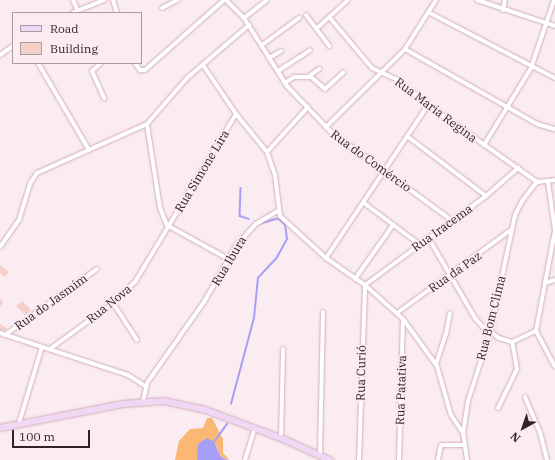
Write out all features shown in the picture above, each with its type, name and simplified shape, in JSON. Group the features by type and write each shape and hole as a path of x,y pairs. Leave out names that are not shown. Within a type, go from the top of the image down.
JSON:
{"main road":[{"path":"0,428 19,423 143,401 188,405 256,428 330,460"}],"street":[{"path":"73,0 78,11"},
{"path":"75,12 105,0"},
{"path":"113,0 117,12"},
{"path":"162,8 178,0"},
{"path":"136,64 140,70 147,68 225,0"},
{"name":"Rua do Comércio","path":"225,0 244,18 285,83 326,127 346,144 384,170 451,220"},
{"path":"244,18 267,0"},
{"path":"340,0 343,5"},
{"path":"316,29 330,18 348,0"},
{"path":"326,127 405,49 436,0"},
{"path":"477,0 502,10 555,26"},
{"path":"502,10 505,0"},
{"path":"484,145 531,68 554,0"},
{"path":"428,12 531,68 555,78"},
{"path":"306,15 329,46"},
{"path":"262,45 299,18"},
{"name":"Rua Maria Regina","path":"330,18 365,61 381,72 398,80 428,105 537,182"},
{"path":"0,247 18,220 34,176 47,167 147,124 187,78 249,25"},
{"path":"0,55 12,47"},
{"path":"405,49 537,124 555,129"},
{"path":"278,71 310,50"},
{"path":"269,58 281,51"},
{"path":"39,64 89,150"},
{"path":"100,64 92,70 104,98"},
{"path":"203,65 236,114 268,152 275,175 278,211 292,227 326,258 365,285 402,319 436,364 451,415 463,434"},
{"path":"285,83 294,77 310,76 319,69"},
{"path":"310,76 324,89 344,72"},
{"path":"326,258 428,105"},
{"path":"268,152 308,107"},
{"name":"Rua Simone Lira","path":"169,228 236,114"},
{"path":"147,124 160,208 169,228 228,258"},
{"path":"407,136 486,196"},
{"name":"Rua Iracema","path":"365,285 451,220 486,196 518,168"},
{"path":"537,182 548,182 555,180"},
{"name":"Rua Bom Clima","path":"467,460 463,434 468,401 490,333 518,207 537,182"},
{"path":"548,182 555,230 536,331 555,366"},
{"path":"364,203 419,244"},
{"name":"Rua Ibura","path":"143,401 145,386 201,307 228,258 252,227 278,211"},
{"path":"355,279 393,225"},
{"name":"Rua Nova","path":"50,349 113,303 135,282 169,228"},
{"name":"Rua da Paz","path":"397,313 512,229"},
{"path":"428,237 451,274 475,318 490,333 512,342 536,331"},
{"name":"Rua do Jasmim","path":"5,335 97,269"},
{"path":"545,283 555,280"},
{"name":"Rua Curió","path":"359,460 365,285"},
{"path":"113,303 137,340"},
{"path":"320,455 323,312"},
{"path":"436,364 446,334 450,313"},
{"name":"Rua Patativa","path":"399,460 402,319"},
{"path":"0,333 128,375 145,386"},
{"path":"498,408 517,369 512,342"},
{"path":"19,423 42,347"},
{"path":"281,438 283,349"},
{"path":"549,355 555,352"},
{"path":"525,397 540,432 547,460"},
{"path":"245,460 256,428"},
{"path":"438,460 441,445 464,445"}],"shaded area":[{"path":"207,418 212,418 223,439 223,453 230,460 221,457 216,445 198,452 197,460 175,460 179,441 190,429 203,428"},
{"path":"207,438 214,442 221,457 228,460 197,460 198,444"}],"building":[{"path":"0,265 9,272 5,277 0,273"},
{"path":"0,299 3,302 0,308"},
{"path":"22,301 31,310 25,315 16,306"},
{"path":"0,324 8,329 0,331"}],"waterway":[{"path":"241,188 240,216 249,219"},
{"path":"231,404 254,318 258,278 276,259 287,239 285,225 278,219 257,225"},
{"path":"214,442 227,424"}]}
